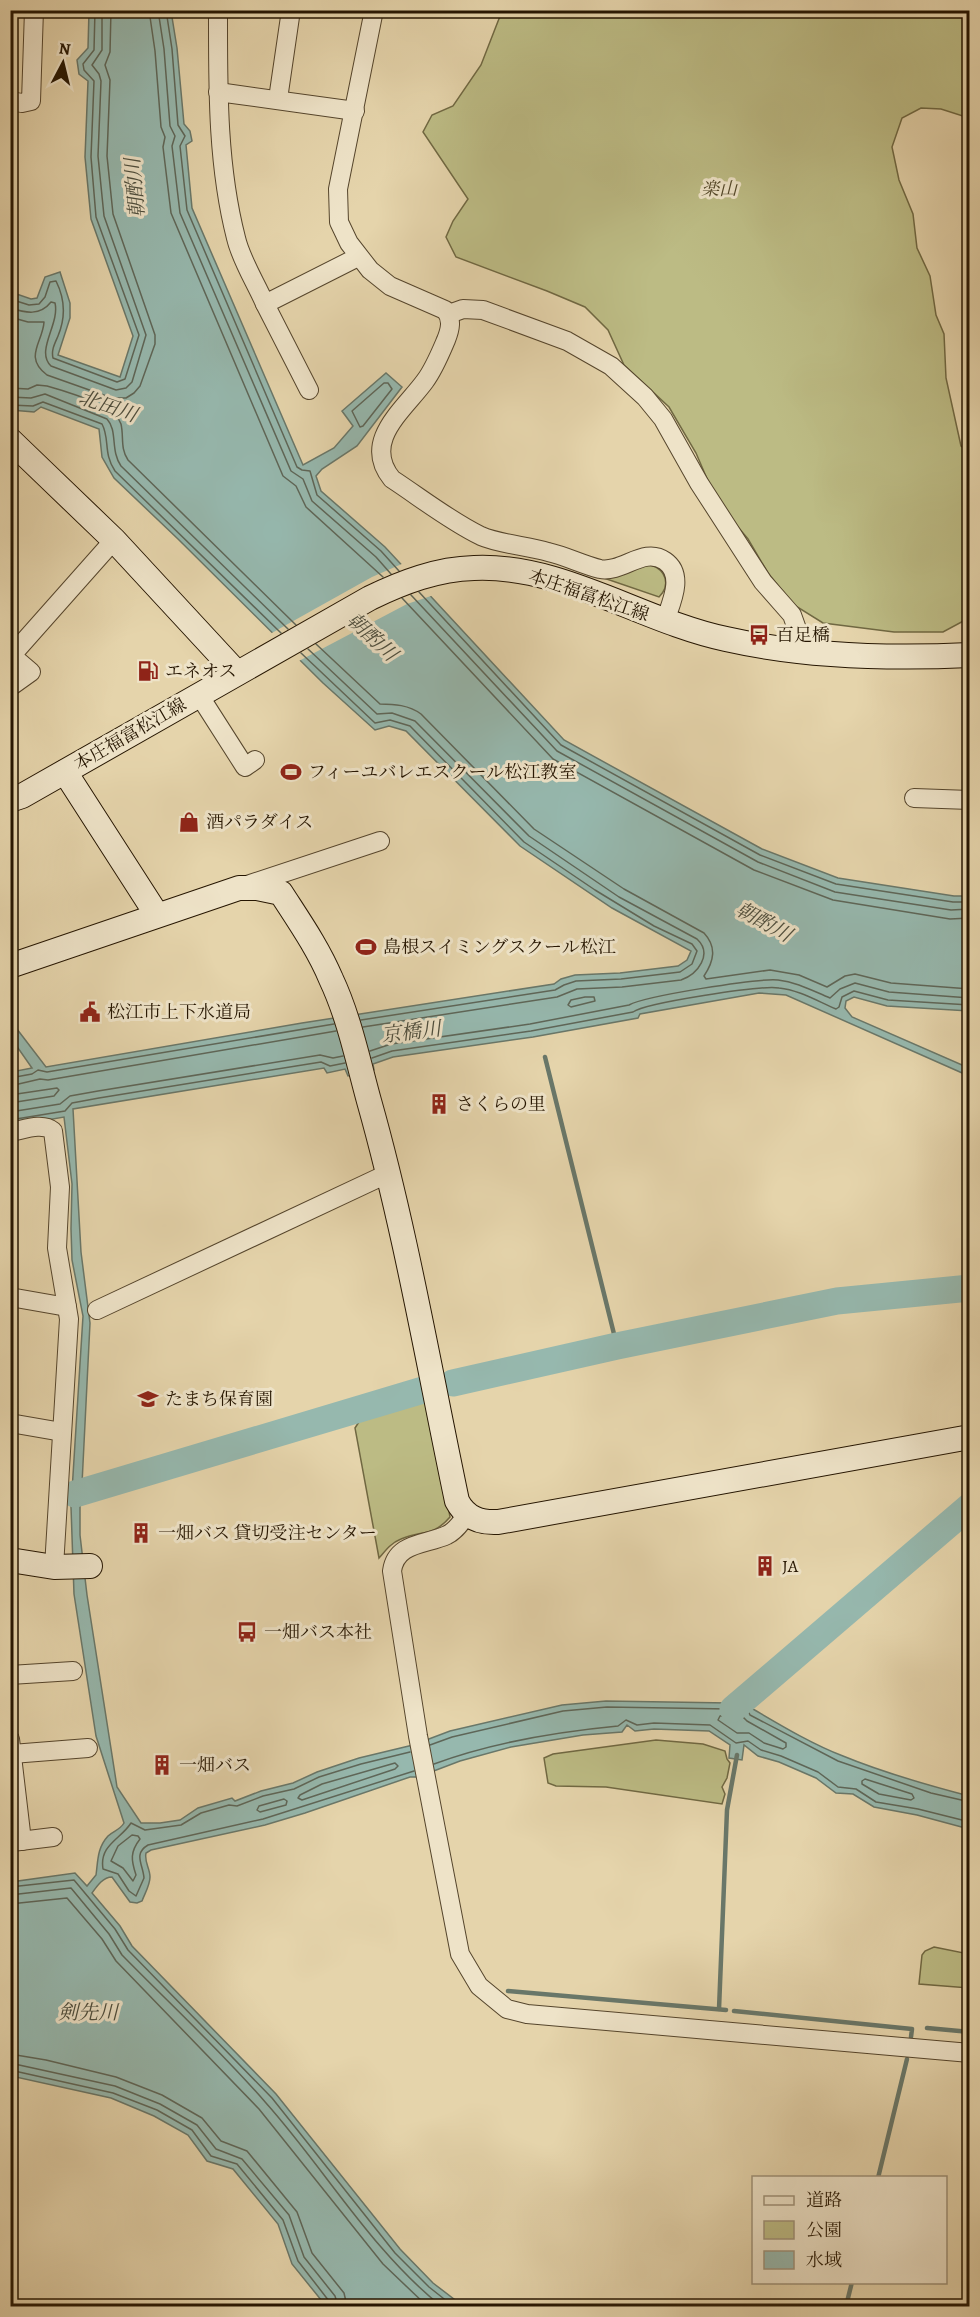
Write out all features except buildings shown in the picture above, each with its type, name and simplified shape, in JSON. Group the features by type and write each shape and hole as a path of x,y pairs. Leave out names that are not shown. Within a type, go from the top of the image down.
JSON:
{"street":[{"path":"10,101 22,103 31,100 34,10"},
{"path":"218,10 218,92 227,192 236,240 265,304 309,390"},
{"path":"278,99 291,10"},
{"path":"374,10 340,178 337,212 343,232 358,257 382,280 439,306 449,314"},
{"path":"218,92 355,111"},
{"path":"265,304 358,257"},
{"path":"449,314 463,309 483,310 567,341 611,366 645,397 663,419 699,483 763,582 792,615 797,629 795,651"},
{"path":"449,314 449,331 427,379 390,425 383,438 382,459 387,472 392,479 484,537 552,552 601,569 618,568 646,556 662,559 672,568 675,581 665,621"},
{"path":"10,440 114,540 237,673"},
{"path":"10,687 31,672 11,654 114,540"},
{"name":"本庄福富松江線","path":"10,800 22,796 370,598 434,573 475,568 521,572 576,587 665,621 723,639 795,651 871,656 969,655"},
{"path":"199,695 245,767 255,760"},
{"path":"66,771 157,915"},
{"path":"914,798 969,800"},
{"path":"10,966 380,841"},
{"path":"239,888 256,888 281,893 308,933 333,981 389,1173 457,1502 467,1515 481,1521 498,1522 969,1437"},
{"path":"10,1132 46,1127 52,1131 60,1187 57,1248 69,1319 62,1432 59,1567"},
{"path":"96,1310 389,1173"},
{"path":"10,1297 67,1307"},
{"path":"10,1423 62,1432"},
{"path":"467,1515 449,1535 402,1550 393,1565 392,1578 418,1736 460,1954 478,1986 507,2009 527,2014 969,2053"},
{"path":"10,1560 59,1567 90,1566"},
{"path":"10,1675 73,1671"},
{"path":"53,1837 16,1842 11,1747 88,1748"}],"green space":[{"name":"楽山","path":"502,11 969,11 969,118 941,109 921,108 902,118 892,147 899,180 913,214 917,248 930,276 936,315 944,334 946,378 961,446 969,452 969,618 943,632 894,632 823,623 794,605 768,573 748,539 717,502 696,453 669,407 624,365 608,330 585,307 456,257 446,237 453,221 468,199 423,132 432,115 453,106 481,65"},
{"path":"651,565 660,570 665,578 665,588 659,597 592,574"},
{"path":"424,1397 440,1458 450,1517 438,1528 397,1541 379,1558 355,1428 366,1411"},
{"path":"656,1740 703,1744 725,1751 730,1763 727,1778 722,1787 725,1794 722,1804 606,1787 556,1786 548,1783 544,1758 553,1754"},
{"path":"934,1947 969,1954 969,1988 919,1984 922,1955"}],"water":[{"path":"89,11 171,11 184,124 190,131 192,141 186,145 192,208 303,465 334,448 353,426 342,411 386,373 402,387 357,446 322,469 316,476 321,491 385,547 564,740 762,849 838,878 954,896 969,896 969,1011 887,1006 854,997 846,1001 845,1008 852,1017 969,1068 969,1076 786,995 759,993 640,1014 638,1018 533,1037 393,1057 373,1064 374,1070 348,1076 345,1069 327,1073 324,1068 73,1109 81,1252 90,1323 82,1484 84,1496 80,1504 80,1535 117,1787 141,1823 180,1820 198,1808 232,1798 235,1801 261,1791 293,1783 359,1758 413,1745 450,1731 562,1705 606,1701 729,1703 753,1681 765,1689 758,1696 753,1709 797,1734 831,1751 874,1768 969,1796 969,1829 917,1815 874,1807 853,1794 836,1793 816,1778 779,1762 758,1756 744,1745 742,1760 729,1758 730,1745 709,1731 654,1729 635,1731 627,1725 622,1732 583,1735 511,1747 460,1761 418,1777 410,1777 265,1825 151,1850 146,1853 150,1874 149,1883 142,1901 137,1903 130,1902 112,1877 100,1882 92,1893 120,1926 132,1946 276,2094 400,2249 433,2283 463,2306 326,2306 292,2264 278,2224 233,2169 207,2161 188,2135 154,2116 111,2098 11,2076 11,1882 75,1873 87,1886 96,1875 104,1841 124,1823 96,1736 74,1594 71,1507 83,1316 72,1260 72,1184 64,1117 11,1126 11,1072 32,1068 11,1038 10,1020 46,1067 302,1023 554,984 561,979 575,975 620,973 678,966 687,960 691,951 612,908 520,846 406,731 389,726 375,730 323,683 114,478 102,457 99,429 41,407 34,412 11,410 11,292 31,299 37,298 45,277 60,272 70,303 70,318 58,355 120,377 133,336 91,219 85,157 88,81 79,74 77,60 88,48"}],"pier":[{"path":"404,563 434,595 407,604 297,662 270,634 372,577"}],"waterway":[{"path":"545,1057 617,1346"},
{"path":"453,1383 617,1346 837,1301 970,1288"},
{"path":"75,1494 423,1390"},
{"path":"733,1709 970,1506"},
{"path":"719,2009 727,1810 737,1755"},
{"path":"508,1991 726,2010"},
{"path":"734,2011 912,2029 911,2037"},
{"path":"927,2028 970,2032"},
{"path":"878,2176 907,2059"},
{"path":"846,2306 852,2284"}],"place":[{"name":"百足橋","path":"759,635"},
{"name":"エネオス","path":"148,671"},
{"name":"フィーユバレエスクール松江教室","path":"291,772"},
{"name":"酒パラダイス","path":"189,822"},
{"name":"島根スイミングスクール松江","path":"366,947"},
{"name":"松江市上下水道局","path":"90,1012"},
{"name":"さくらの里","path":"439,1104"},
{"name":"たまち保育園","path":"148,1399"},
{"name":"一畑バス 貸切受注センター","path":"141,1533"},
{"name":"JA","path":"765,1566"},
{"name":"一畑バス本社","path":"247,1632"},
{"name":"一畑バス","path":"162,1765"}],"water label":[{"name":"朝酌川","path":"135,188"},
{"name":"北田川","path":"108,406"},
{"name":"朝酌川","path":"372,637"},
{"name":"朝酌川","path":"764,922"},
{"name":"京橋川","path":"411,1032"},
{"name":"剣先川","path":"88,2012"}]}
